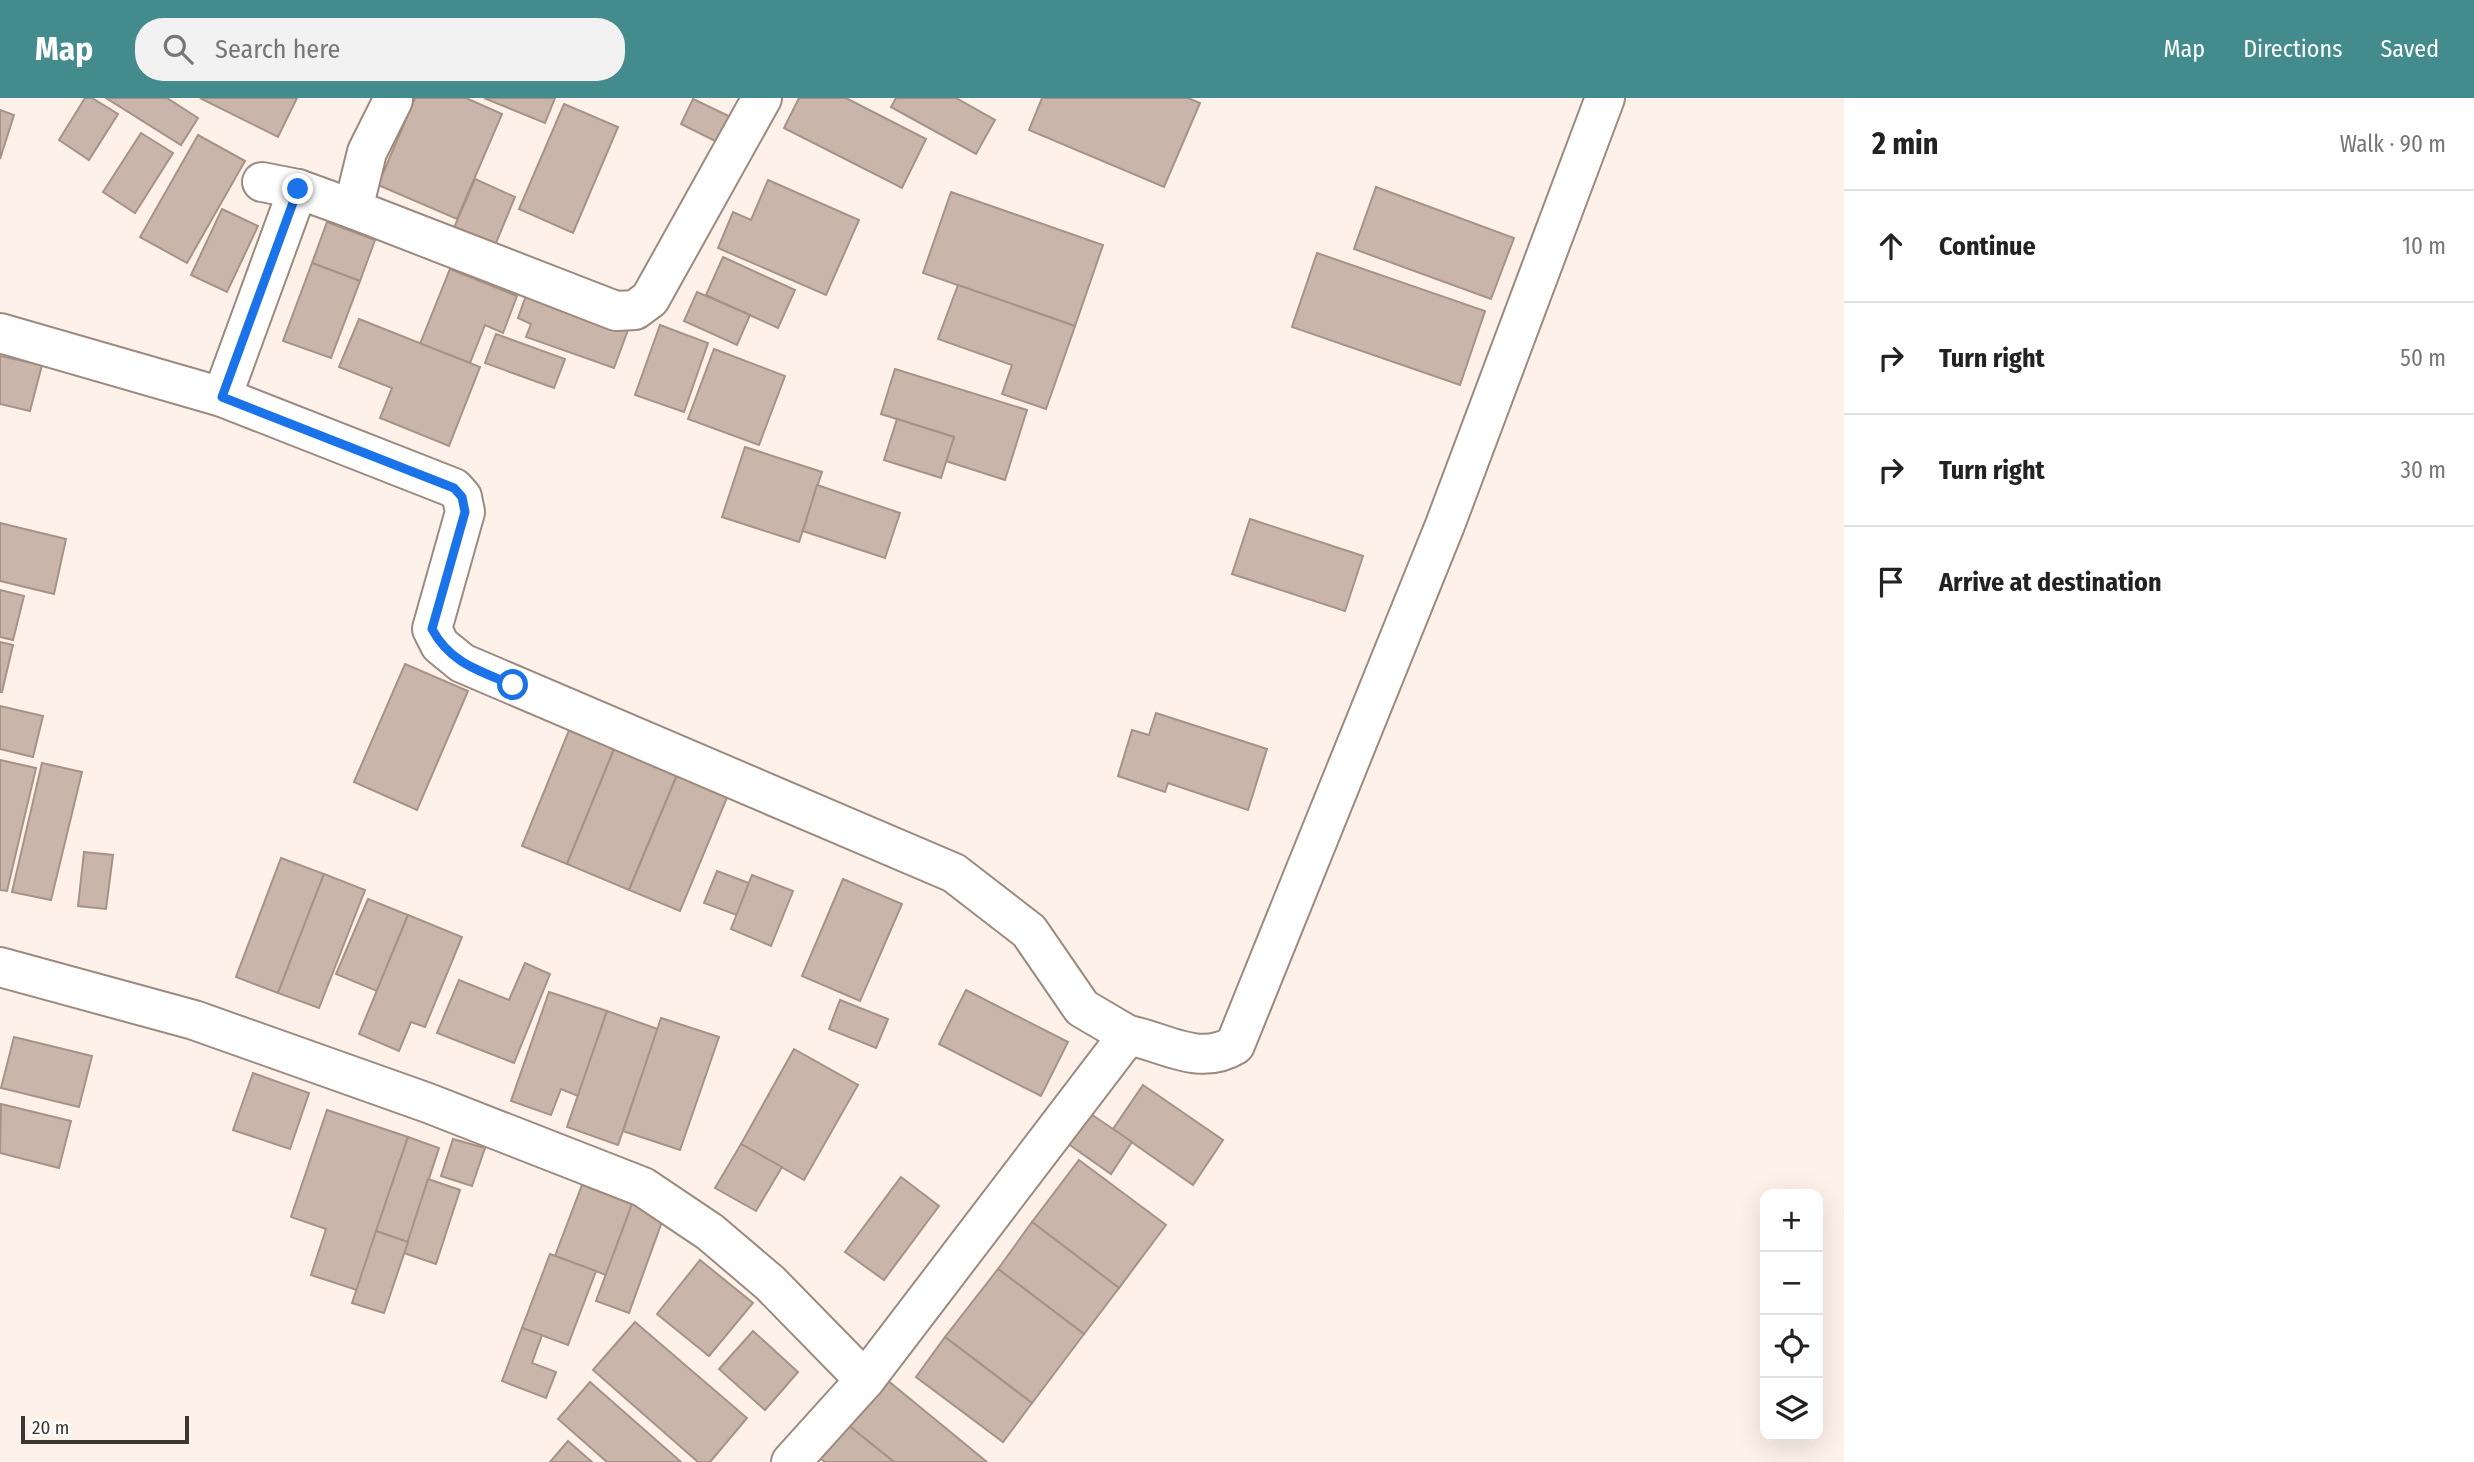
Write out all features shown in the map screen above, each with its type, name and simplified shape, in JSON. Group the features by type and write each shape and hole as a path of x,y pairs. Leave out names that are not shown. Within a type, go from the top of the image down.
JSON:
{"street":[{"path":"222,397 280,186 353,209 616,311 635,310 650,299 762,98"},
{"path":"0,333 222,397 454,488 462,497 465,512 432,629 440,645 462,663 954,873 1029,931 1082,1008 1128,1035 1211,1055 1222,1053 1235,1045 1444,525 1605,98"},
{"path":"353,209 367,152 393,100"},
{"path":"0,967 194,1020 428,1103 643,1187 710,1232 770,1283 865,1380"},
{"path":"791,1462 865,1380 1128,1035"}],"building":[{"path":"85,98 92,98 118,114 89,160 59,140"},
{"path":"106,98 167,98 198,118 181,145"},
{"path":"200,98 297,98 278,137"},
{"path":"415,98 466,98 502,114 457,219 378,185"},
{"path":"484,98 555,98 545,123"},
{"path":"799,98 846,98 926,139 902,188 784,128"},
{"path":"896,98 956,98 995,120 976,154 891,107"},
{"path":"1042,98 1188,98 1200,103 1164,187 1029,130"},
{"path":"693,99 735,119 723,145 681,124"},
{"path":"564,104 618,127 573,233 519,209"},
{"path":"0,110 14,115 0,159"},
{"path":"141,133 173,153 135,213 103,192"},
{"path":"198,135 245,161 187,263 140,237"},
{"path":"475,179 515,197 491,255 450,237"},
{"path":"768,180 859,220 826,295 718,248 733,212 751,220"},
{"path":"1376,187 1514,238 1491,299 1354,249"},
{"path":"951,192 1103,245 1075,326 923,273"},
{"path":"222,209 258,226 227,292 191,275"},
{"path":"327,222 375,240 360,281 312,263"},
{"path":"1317,253 1485,311 1460,385 1292,327"},
{"path":"723,257 795,290 778,328 706,295"},
{"path":"312,263 360,281 331,358 283,341"},
{"path":"450,269 517,296 503,333 485,325 470,363 420,344"},
{"path":"958,285 1075,326 1046,409 1002,394 1012,365 938,339"},
{"path":"528,290 629,327 614,368 526,337 531,324 518,318"},
{"path":"697,292 750,315 737,345 684,321"},
{"path":"359,319 480,367 449,446 380,418 392,388 339,367"},
{"path":"660,325 708,343 684,412 635,395"},
{"path":"496,334 565,359 554,388 485,363"},
{"path":"714,349 785,376 759,445 688,419"},
{"path":"0,356 42,365 30,411 0,404"},
{"path":"895,369 1027,410 1005,480 946,461 954,437 881,414"},
{"path":"897,419 954,437 941,478 884,460"},
{"path":"745,447 822,472 799,542 722,517"},
{"path":"817,485 900,513 885,558 803,531"},
{"path":"1250,519 1363,556 1345,611 1232,574"},
{"path":"0,523 66,539 54,594 0,581"},
{"path":"0,590 24,596 13,640 0,637"},
{"path":"0,642 13,645 2,692 0,692"},
{"path":"405,664 468,691 417,810 354,782"},
{"path":"0,706 43,716 33,757 0,749"},
{"path":"1156,713 1267,749 1248,810 1168,783 1165,792 1118,776 1132,730 1149,735"},
{"path":"574,718 619,737 567,864 522,846"},
{"path":"619,737 682,763 629,890 567,864"},
{"path":"0,760 36,768 7,891 0,890"},
{"path":"42,763 82,772 51,900 12,892"},
{"path":"682,763 733,783 680,911 629,890"},
{"path":"84,852 113,855 106,909 78,906"},
{"path":"281,858 324,874 278,993 236,977"},
{"path":"717,871 749,883 737,915 704,903"},
{"path":"324,874 365,890 319,1008 278,993"},
{"path":"752,875 793,891 771,946 731,929"},
{"path":"843,879 902,904 860,1001 802,976"},
{"path":"368,899 408,915 377,991 336,974"},
{"path":"408,915 462,937 425,1027 411,1022 399,1051 359,1034"},
{"path":"525,963 550,974 514,1063 437,1033 459,980 509,1000"},
{"path":"966,990 1068,1042 1041,1096 939,1044"},
{"path":"549,992 607,1011 578,1096 561,1089 551,1115 511,1101"},
{"path":"840,1000 888,1019 876,1048 829,1029"},
{"path":"607,1011 658,1029 618,1145 567,1127"},
{"path":"661,1018 719,1037 680,1150 623,1131"},
{"path":"14,1037 92,1056 79,1107 1,1088"},
{"path":"794,1049 858,1085 804,1180 741,1144"},
{"path":"253,1073 309,1093 290,1149 233,1130"},
{"path":"1143,1085 1223,1140 1193,1185 1113,1129"},
{"path":"1,1104 71,1121 59,1168 0,1153"},
{"path":"327,1110 408,1137 357,1290 311,1275 326,1229 291,1217"},
{"path":"1088,1112 1132,1142 1111,1174 1067,1143"},
{"path":"408,1137 439,1148 408,1242 376,1231"},
{"path":"453,1139 485,1148 472,1186 441,1176"},
{"path":"741,1144 782,1167 756,1211 715,1188"},
{"path":"1079,1160 1166,1225 1119,1288 1032,1222"},
{"path":"901,1177 939,1206 884,1280 845,1252"},
{"path":"428,1179 460,1190 436,1264 404,1253"},
{"path":"582,1185 632,1204 606,1275 555,1256"},
{"path":"632,1204 664,1216 629,1313 596,1301"},
{"path":"1032,1222 1119,1288 1084,1334 998,1269"},
{"path":"376,1231 408,1242 384,1313 352,1303"},
{"path":"550,1254 596,1271 568,1345 522,1328"},
{"path":"700,1260 753,1303 709,1356 657,1314"},
{"path":"998,1269 1084,1334 1032,1403 945,1337"},
{"path":"635,1322 747,1418 710,1462 698,1462 593,1370"},
{"path":"522,1328 542,1335 532,1363 556,1372 546,1398 502,1381"},
{"path":"753,1331 798,1372 765,1410 719,1369"},
{"path":"945,1337 1032,1403 1003,1442 916,1377"},
{"path":"881,1375 987,1462 894,1462 843,1421"},
{"path":"590,1382 681,1462 607,1462 558,1419"},
{"path":"843,1421 894,1462 825,1462 816,1455"},
{"path":"568,1441 592,1462 550,1462"}],"route":[{"path":"298,189 222,397 454,488 462,497 465,512 432,629 440,645 462,663 513,685"}]}
